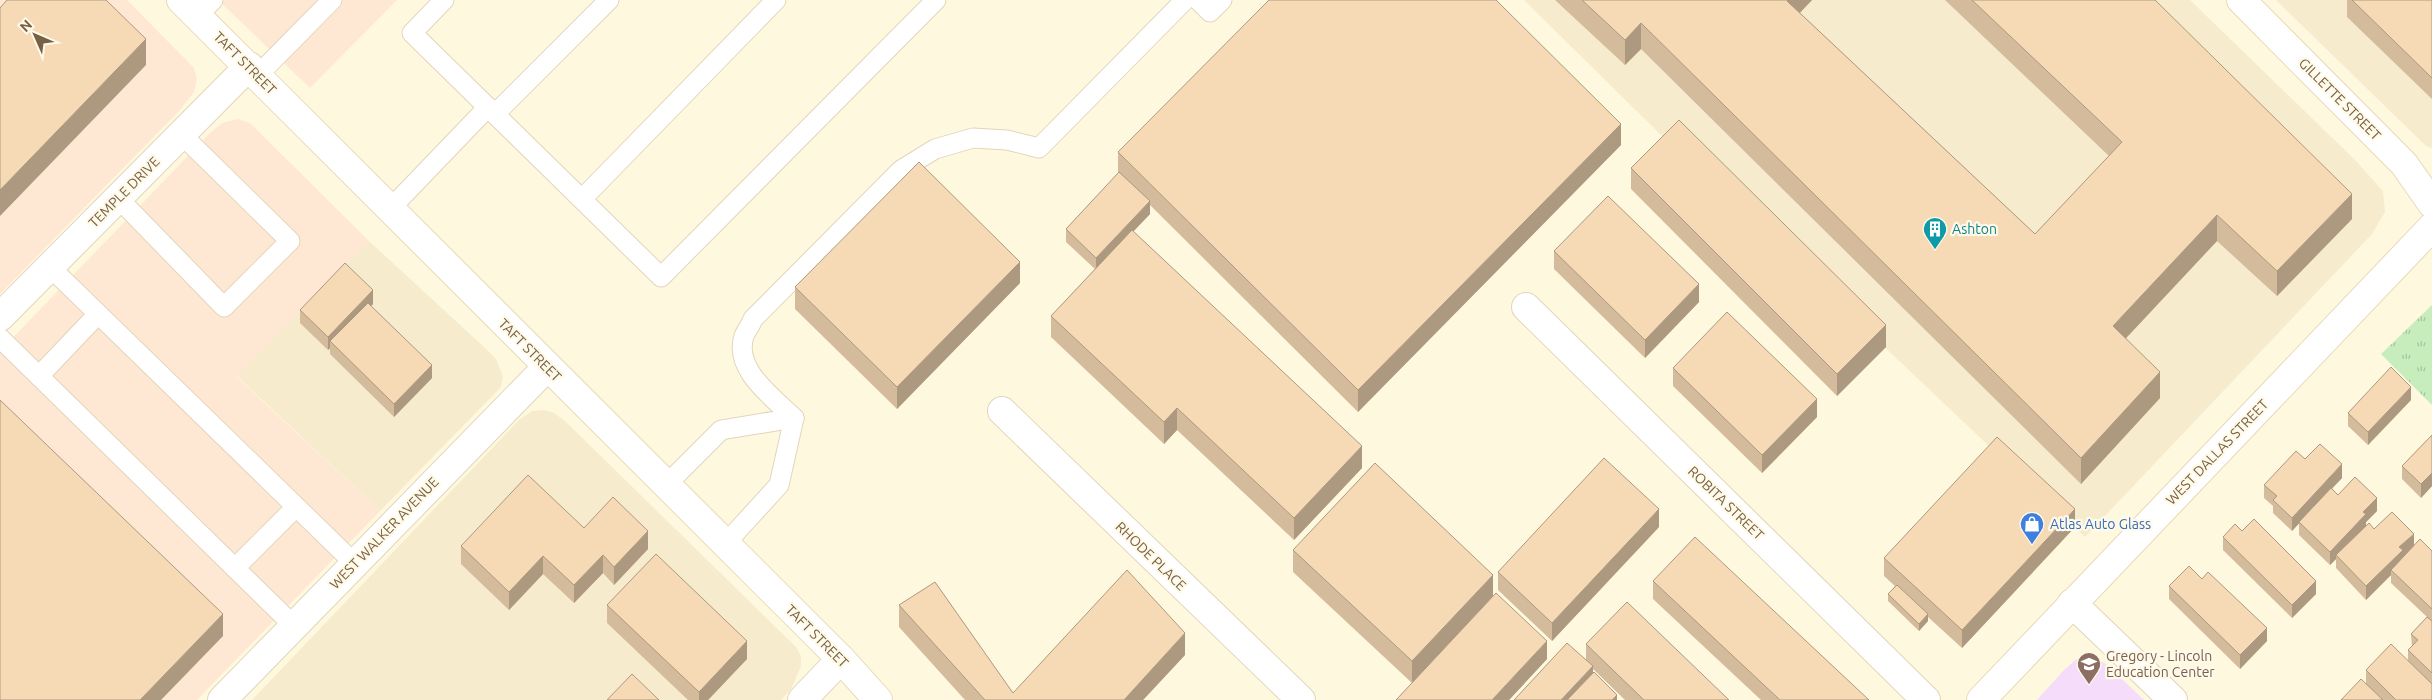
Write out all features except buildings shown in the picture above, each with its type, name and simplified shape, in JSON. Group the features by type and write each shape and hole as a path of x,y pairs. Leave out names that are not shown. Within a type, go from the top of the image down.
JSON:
{"street":[{"name":"GILLETTE STREET","path":"2241,0 2404,164 2432,204"},
{"name":"TAFT STREET","path":"197,5 253,71 841,659 878,700"},
{"name":"TEMPLE DRIVE","path":"0,317 181,134 253,71"},
{"name":"WEST DALLAS STREET","path":"1981,700 2432,227"},
{"name":"ROBITA STREET","path":"1526,307 1926,700"},
{"name":"WEST WALKER AVENUE","path":"222,700 547,367"},
{"name":"RHODE PLACE","path":"1002,412 1301,700"},
{"path":"2072,603 2173,700"},
{"path":"802,700 841,659"}],"lane":[{"path":"253,71 332,0"},
{"path":"444,0 412,33 662,277 936,0"},
{"path":"390,209 609,0"},
{"path":"582,199 776,0"},
{"path":"794,418 752,376 743,356 744,338 753,319 901,170 935,149 973,138 1007,140 1039,148 1185,0"},
{"path":"1198,0 1210,12 1222,0"},
{"path":"118,198 224,307 284,248 290,241 181,134"},
{"path":"50,267 354,563"},
{"path":"39,376 98,314"},
{"path":"0,338 294,626"},
{"path":"666,484 721,430 794,418"},
{"path":"726,544 779,485 794,418"},
{"path":"235,568 296,507"}],"shaded area":[{"path":"0,0 127,0 194,68 197,79 194,92 179,111 0,294"},
{"path":"218,0 397,0 310,88"},
{"path":"1524,0 2190,0 2355,160 2383,191 2385,212 2372,234 2085,537 1666,140"},
{"path":"2276,0 2432,0 2432,148 2426,146"},
{"path":"238,119 250,123 369,241 237,377 380,511 197,700 0,700 0,351 209,134 222,123"},
{"path":"369,241 496,359 503,376 501,387 380,511 237,376"},
{"path":"544,410 554,413 565,421 796,647 801,656 801,666 791,689 781,700 252,700 519,420 532,411"},
{"name":"Gregory - Lincoln Education Center","path":"2091,656 2106,664 2144,700 2037,700 2064,670 2078,658"}],"green space":[{"path":"2432,305 2432,405 2381,354"}],"place":[{"name":"Ashton","path":"1935,250"},
{"name":"Atlas Auto Glass","path":"2032,545"},
{"name":"Gregory - Lincoln Education Center","path":"2089,685"}]}
